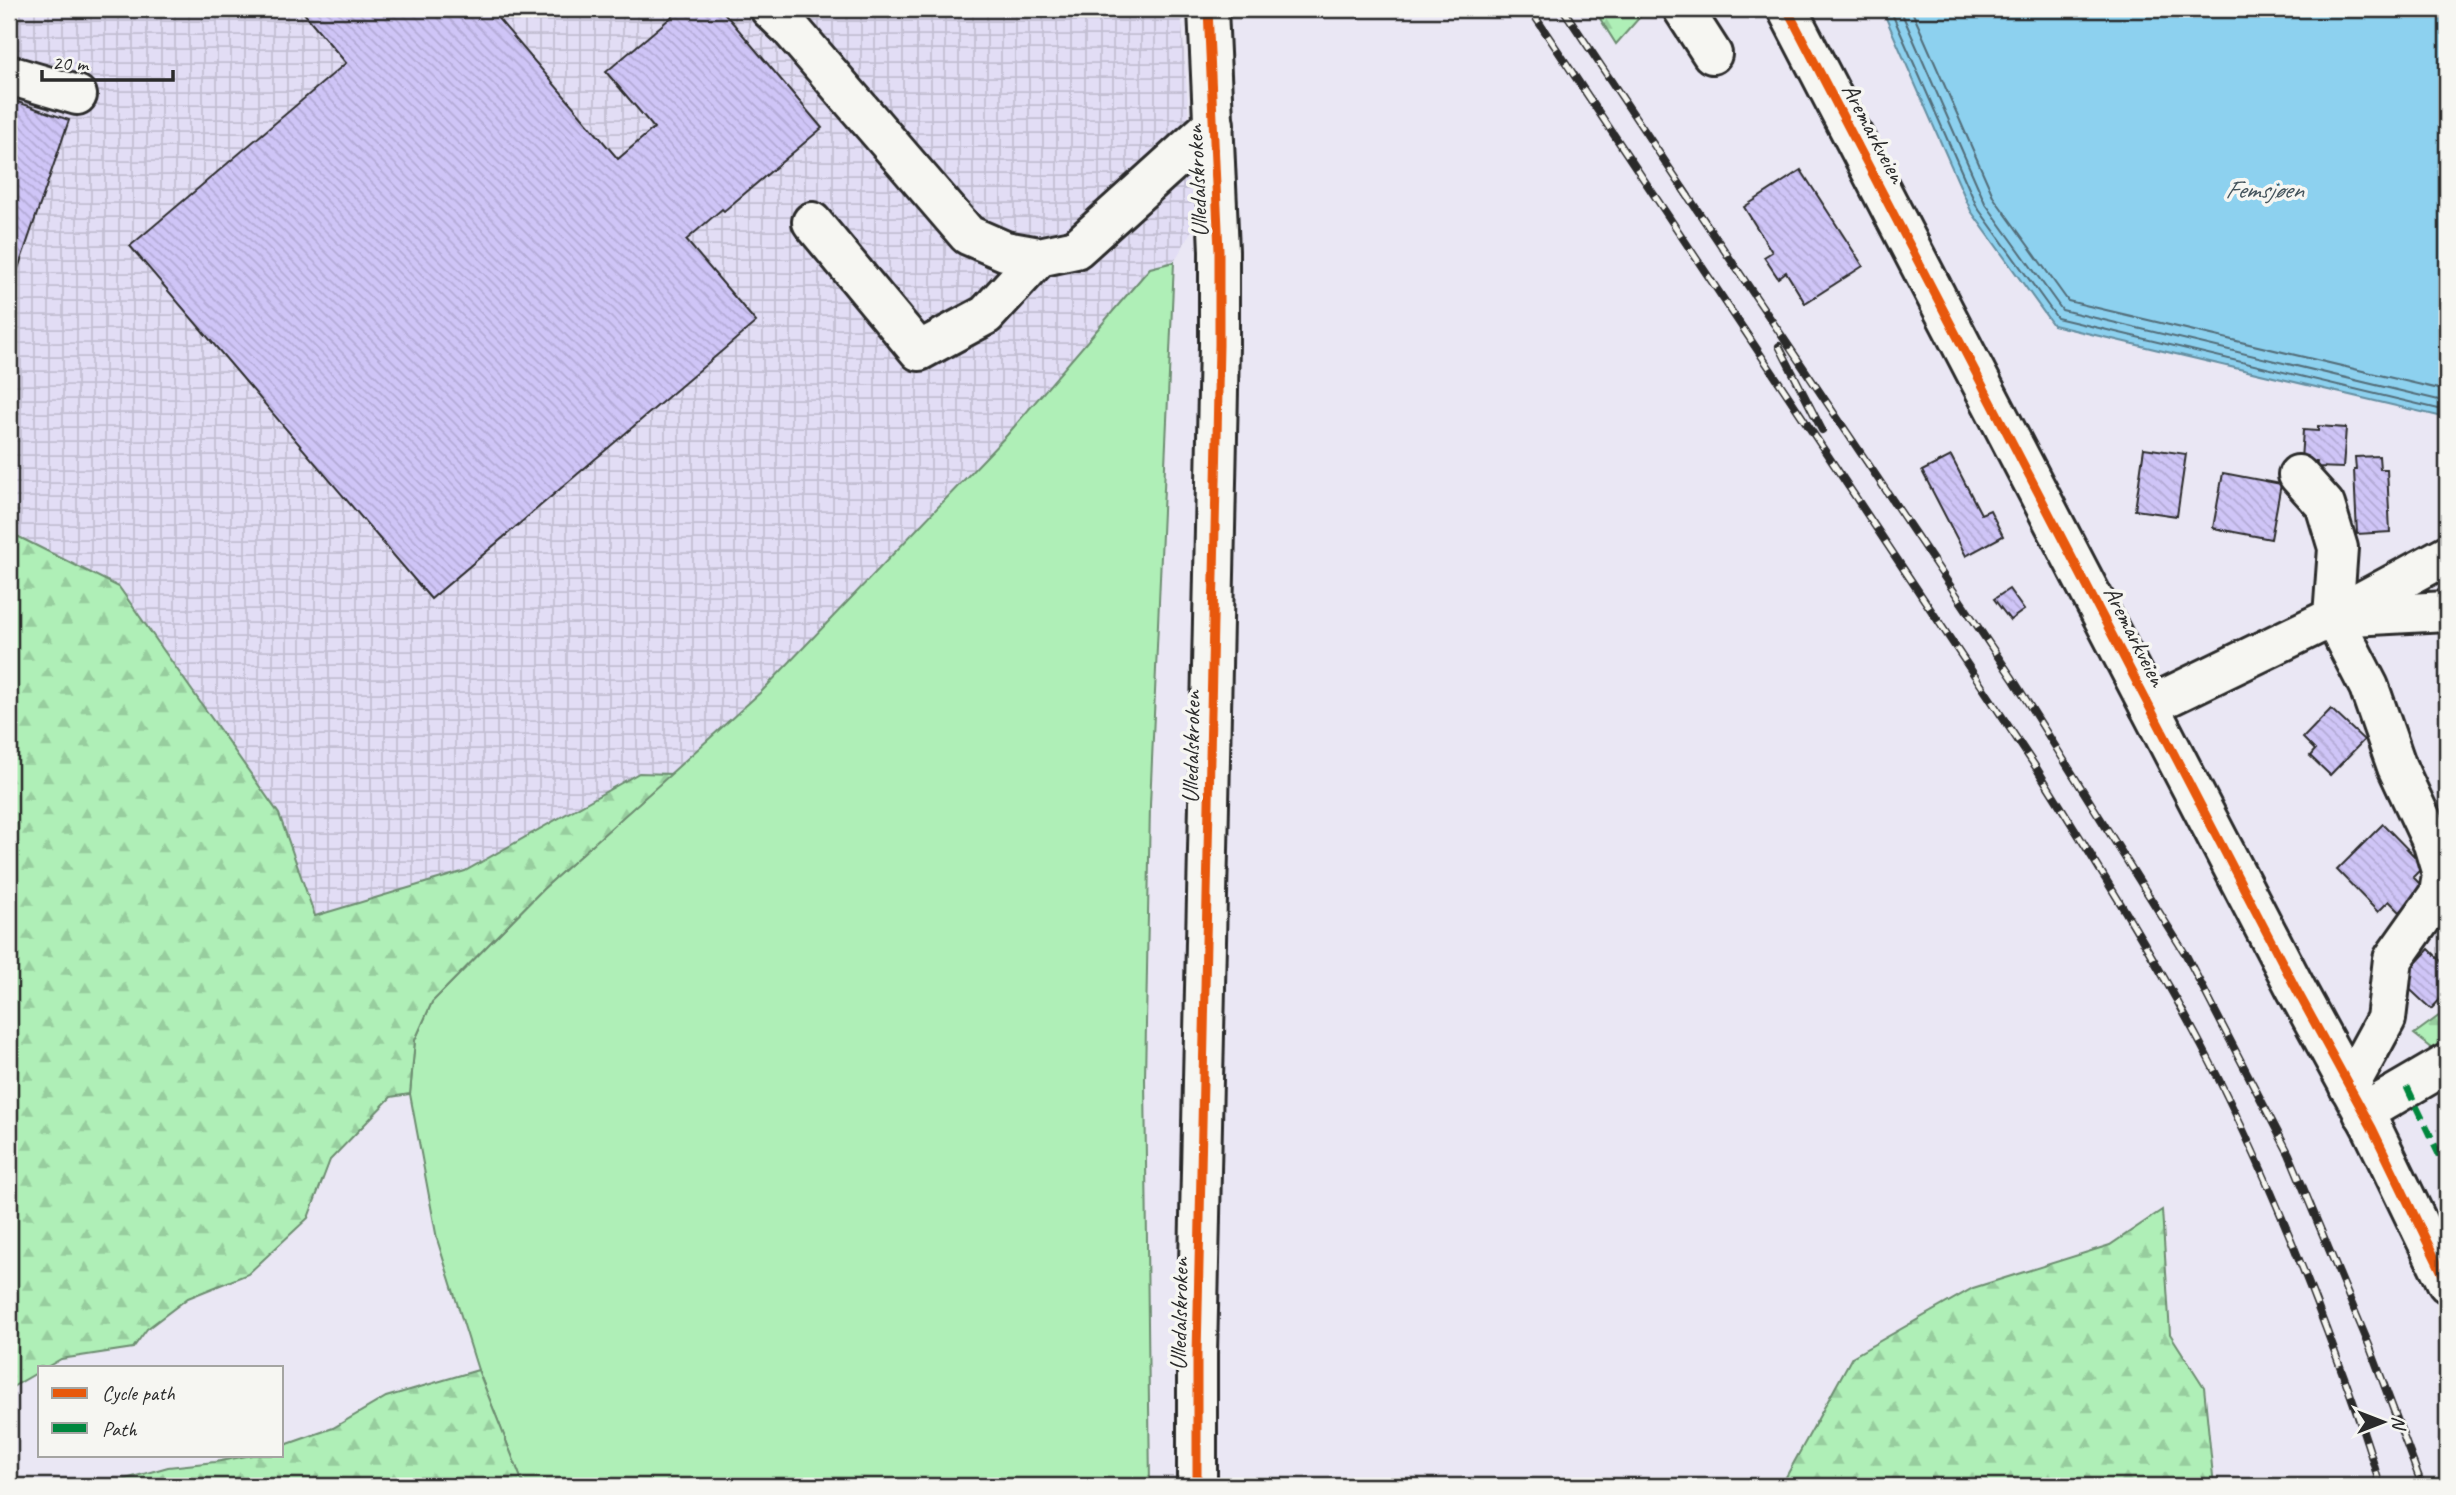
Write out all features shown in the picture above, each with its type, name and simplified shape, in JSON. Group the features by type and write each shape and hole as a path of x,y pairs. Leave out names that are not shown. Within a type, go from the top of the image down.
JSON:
{"street":[{"path":"770,9 790,28 968,235 1005,251 1039,257 1076,249 1214,124"},
{"name":"Ulledalskroken","path":"1197,1486 1197,1341 1220,251 1208,9"},
{"path":"1683,9 1712,54"},
{"name":"Aremarkveien","path":"1787,9 2356,1100 2447,1283"},
{"path":"9,75 77,95"},
{"path":"812,222 919,351 986,315 1039,257"},
{"path":"2298,475 2325,505 2338,548 2333,617 2369,687 2397,767 2433,844 2442,874 2439,894 2393,959 2386,1019 2356,1100"},
{"path":"2149,706 2333,617 2447,555"},
{"path":"2333,617 2447,611"},
{"path":"2356,1100 2447,1064"}],"shaded area":[{"path":"9,9 1181,9 1196,223 1174,262 1150,268 1007,435 761,691 671,774 639,773 465,871 315,916 279,814 23,537 9,532"}],"green space":[{"path":"1594,9 1647,9 1616,44"},
{"path":"1174,262 1150,805 1145,1079 1150,1486 524,1486 478,1370 437,1239 410,1094 415,1040 432,1002 543,889 762,691 1007,435 1150,268"},
{"path":"9,532 119,587 279,814 315,916 465,871 639,773 671,774 543,889 432,1002 415,1040 410,1094 391,1097 330,1160 308,1218 248,1274 188,1298 147,1329 133,1348 61,1359 49,1366 38,1366 38,1372 9,1389"},
{"path":"2447,1010 2447,1060 2414,1034"},
{"path":"2162,1210 2170,1334 2204,1387 2214,1486 1781,1486 1852,1357 1973,1288 2110,1245"},
{"path":"478,1370 524,1486 101,1486 168,1467 247,1456 284,1456 284,1445 333,1428 386,1397"}],"water":[{"name":"Femsjøen","path":"1882,9 2447,9 2447,418 2053,325 1971,211"}],"building":[{"path":"306,9 490,9 618,159 654,128 606,72 681,9 721,9 822,128 686,240 756,322 431,599 130,246 346,63 303,12"},
{"path":"9,99 69,120 9,295"},
{"path":"1801,170 1863,266 1805,303 1786,272 1778,278 1764,257 1772,252 1744,207"},
{"path":"2318,426 2346,428 2343,468 2316,467 2317,462 2301,460 2303,430 2318,431"},
{"path":"2144,448 2186,454 2177,516 2135,510"},
{"path":"1951,456 1981,514 1990,510 2003,536 1966,556 1922,471"},
{"path":"2379,456 2380,469 2387,469 2390,532 2357,534 2355,457"},
{"path":"2223,473 2281,484 2271,539 2213,528"},
{"path":"2009,589 2024,610 2010,620 1994,599"},
{"path":"2331,709 2364,740 2330,775 2310,756 2315,750 2303,738"},
{"path":"2383,824 2424,866 2413,877 2424,888 2400,912 2389,901 2378,912 2337,870"},
{"path":"2429,949 2447,967 2447,992 2431,1009 2400,980"}],"railway":[{"path":"1530,9 2037,769 2148,949 2209,1060 2271,1191 2340,1366 2380,1486"},
{"path":"1563,9 1688,196"},
{"path":"1683,189 2013,679 2186,955 2289,1154 2369,1345 2420,1480"},
{"path":"1779,346 1822,430"}],"marked path":[{"path":"2407,1087 2447,1171"}],"cycle path":[{"path":"1197,1486 1197,1355 1219,345 1219,251 1208,9"},
{"path":"1787,9 2295,987 2372,1128 2447,1283"}]}
